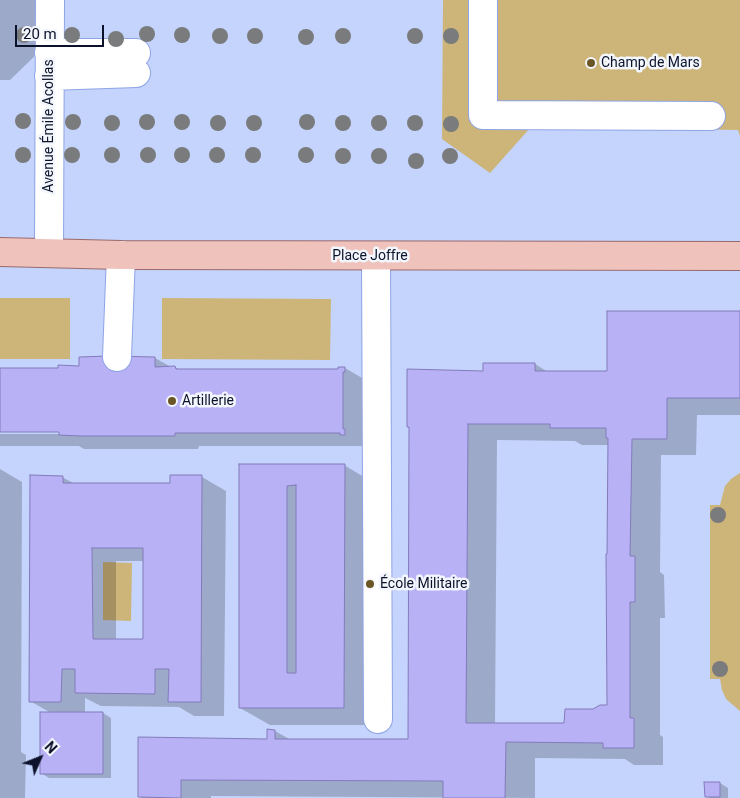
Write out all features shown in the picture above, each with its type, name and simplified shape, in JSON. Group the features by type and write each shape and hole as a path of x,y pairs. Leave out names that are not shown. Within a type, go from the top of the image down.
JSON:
{"main road":[{"name":"Place Joffre","path":"0,252 121,255 740,256"}],"street":[{"name":"Avenue Émile Acollas","path":"49,253 50,0"},
{"path":"484,0 483,115 711,116"},
{"path":"49,64 136,63"},
{"path":"117,357 121,255"},
{"path":"376,256 378,719"}],"shaded area":[{"name":"Champ de Mars","path":"443,0 740,0 740,136 738,130 531,127 490,173 442,139"},
{"path":"0,298 70,298 70,359 0,359"},
{"path":"162,298 331,299 330,360 162,359"},
{"path":"740,473 740,711 726,699 720,679 710,679 710,505 720,505 725,486"},
{"path":"103,562 132,563 131,621 103,620"}],"building":[{"path":"607,311 740,311 740,398 667,398 667,439 632,439 630,556 635,556 635,602 630,602 630,718 634,718 634,748 603,748 603,743 506,742 505,798 443,798 443,781 181,780 181,798 138,797 138,737 267,739 267,729 275,730 275,739 408,739 409,427 407,427 407,369 483,371 483,363 535,363 535,371 607,371","holes":["468,424 550,424 550,428 606,428 606,438 608,438 606,554 607,705 600,705 593,709 565,709 564,723 466,723"]},
{"name":"Artillerie","path":"79,357 155,357 155,367 175,366 176,369 338,369 338,367 345,367 345,372 343,372 343,429 345,429 345,435 340,435 340,433 175,433 175,436 80,436 59,435 59,432 0,432 0,368 58,368 58,365 79,366"},
{"path":"239,464 345,464 344,708 239,708","holes":["296,485 296,673 287,673 287,486"]},
{"path":"30,475 63,476 63,483 170,483 170,475 202,475 201,702 168,702 169,669 155,669 155,694 75,693 75,669 62,669 61,702 29,702","holes":["92,548 143,548 143,639 93,639"]},
{"path":"40,712 103,712 103,774 40,774"},
{"path":"704,782 720,782 720,797 705,797"}],"place":[{"name":"Champ de Mars","path":"591,63"},
{"name":"Artillerie","path":"172,401"},
{"name":"École Militaire","path":"370,584"}]}
